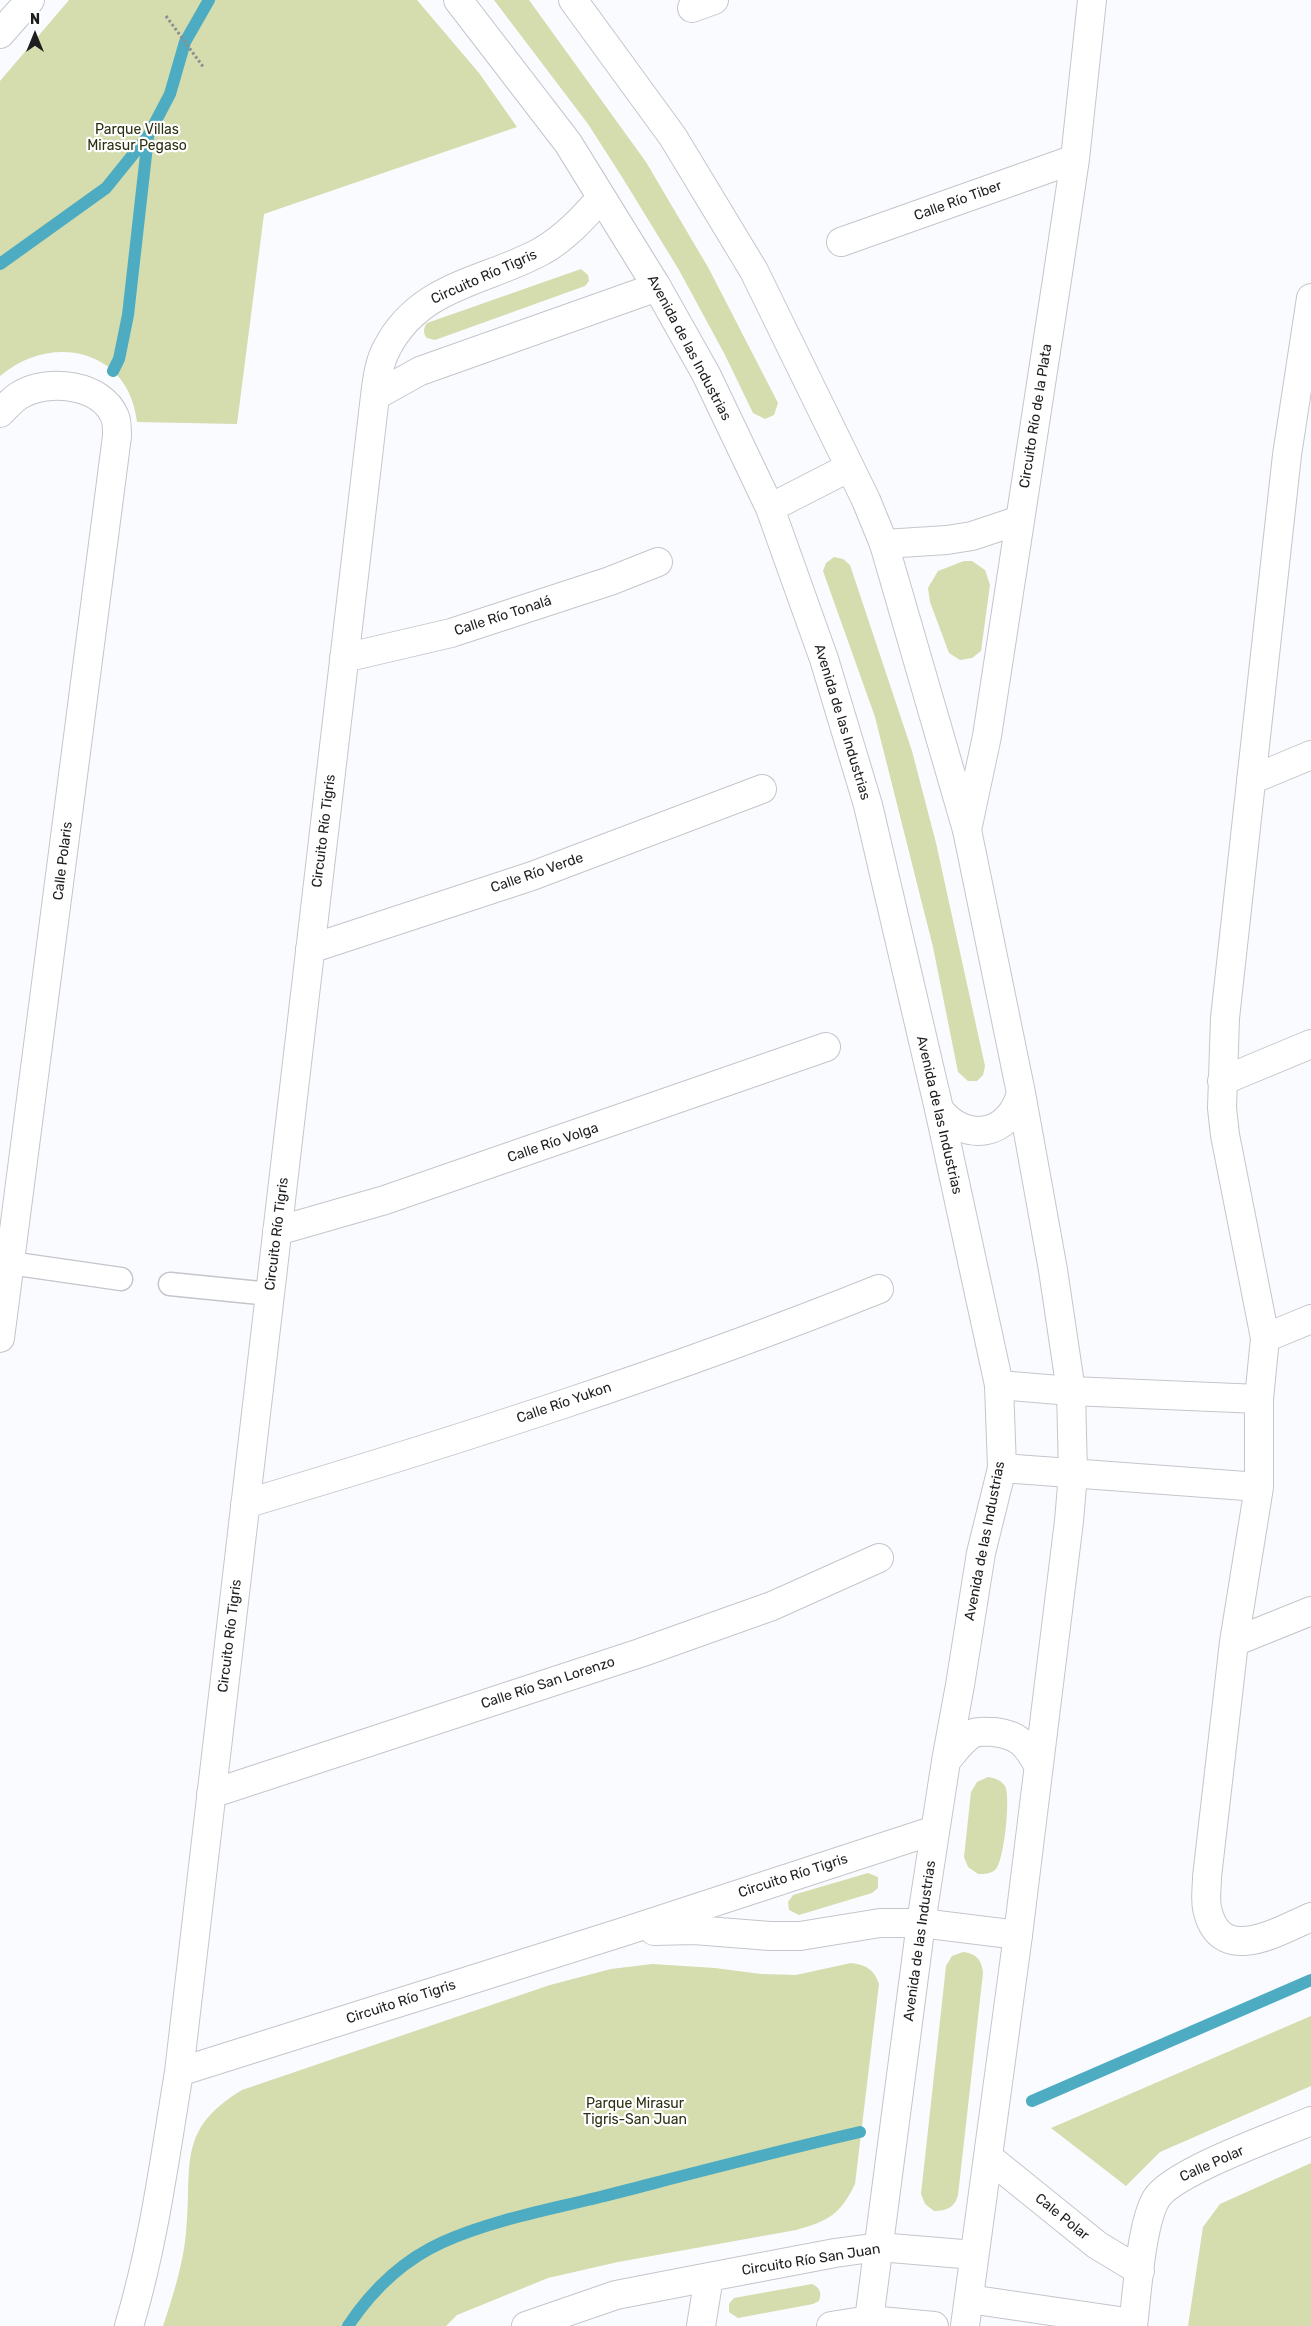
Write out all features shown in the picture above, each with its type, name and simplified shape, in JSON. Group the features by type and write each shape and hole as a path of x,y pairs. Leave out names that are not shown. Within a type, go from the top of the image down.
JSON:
{"street":[{"path":"0,34 30,0"},
{"name":"Avenida de las Industrias","path":"458,0 568,143 657,287 706,374 770,508 824,660 868,805 939,1109 999,1385 1002,1468 981,1553 935,1830 869,2323"},
{"path":"573,0 673,137 754,271 850,467 884,544 967,830 1021,1093 1053,1270 1071,1391 1073,1474 1018,1935 965,2326"},
{"name":"Circuito Río de la Plata","path":"967,830 987,736 1075,159 1092,0"},
{"name":"Calle Río Tiber","path":"841,242 1075,159"},
{"name":"Circuito Río Tigris","path":"129,2326 138,2296 156,2208 179,2072 374,396 386,348 404,322 416,310 430,299 458,285 542,250 576,227 601,198"},
{"path":"374,396 420,372 657,287"},
{"path":"1311,298 1299,449 1251,780 1224,1018 1222,1081 1224,1135 1265,1338 1260,1399 1259,1488 1234,1642 1207,1877 1206,1906 1211,1923 1219,1934 1231,1940 1245,1942 1258,1940 1311,1917"},
{"name":"Calle Polaris","path":"0,413 21,394 48,386 66,386 94,392 107,404 116,418 115,461 8,1242 0,1338"},
{"path":"770,508 850,467"},
{"path":"884,544 947,540 972,536 1020,520"},
{"name":"Calle Río Tonalá","path":"344,658 451,633 610,581 658,562"},
{"path":"1251,780 1311,755"},
{"name":"Calle Río Verde","path":"310,949 532,876 762,789"},
{"path":"1222,1081 1311,1044"},
{"name":"Calle Río Volga","path":"277,1231 385,1200 826,1047"},
{"path":"939,1109 947,1120 963,1130 986,1130 1006,1122 1018,1108 1021,1093"},
{"name":"Calle Río Yukon","path":"245,1504 444,1444 765,1335 879,1289"},
{"path":"1265,1338 1311,1319"},
{"path":"999,1385 1071,1391 1260,1399"},
{"path":"1002,1468 1259,1488"},
{"name":"Calle Río San Lorenzo","path":"211,1794 640,1653 772,1606 879,1558"},
{"path":"1234,1642 1311,1611"},
{"path":"946,1761 974,1734 985,1732 1007,1734 1016,1738 1024,1744 1038,1765"},
{"name":"Circuito Río Tigris","path":"179,2072 623,1932 935,1830"},
{"name":"Circuito Río Tigris","path":"623,1932 694,1930 770,1936 800,1936 880,1923 921,1924 1018,1935"},
{"name":"Calle Polar","path":"1133,2324 1148,2221 1155,2200 1163,2189 1189,2173 1311,2121"},
{"name":"Cale Polar","path":"988,2157 1097,2244 1140,2271"},
{"name":"Circuito Río San Juan","path":"526,2326 616,2295 879,2247 974,2255"},
{"path":"701,2326 709,2277"},
{"path":"969,2299 1133,2324"},
{"path":"831,2326 869,2323 934,2326"}],"lane":[{"path":"8,1242 121,1279"},
{"path":"170,1284 270,1294"}],"path":[{"path":"166,16 204,68"}],"green space":[{"name":"Parque Villas Mirasur Pegaso","path":"69,0 417,0 479,73 517,127 264,214 237,424 137,422 131,397 120,378 104,364 85,355 64,352 42,354 20,362 0,376 0,81"},
{"path":"494,0 529,0 646,162 709,269 778,403 774,415 765,419 753,413 725,355 679,270 622,177 588,124"},
{"path":"581,269 588,275 589,281 585,286 435,340 427,338 424,333 427,323"},
{"path":"834,557 843,559 850,565 912,751 936,843 985,1066 983,1075 977,1081 968,1081 958,1072 933,947 875,717 823,571 826,563"},
{"path":"964,561 972,561 985,570 990,585 981,651 972,658 960,660 949,653 930,602 928,588 938,571"},
{"path":"988,1777 1002,1782 1005,1786 1007,1792 1006,1828 1002,1854 996,1869 990,1873 978,1874 968,1867 964,1857 971,1792 977,1782"},
{"path":"868,1873 878,1877 878,1888 872,1893 799,1915 789,1910 788,1902 793,1895"},
{"path":"963,1952 978,1958 983,1973 958,2195 955,2203 950,2207 934,2211 925,2204 921,2194 946,1966 952,1956"},
{"name":"Parque Mirasur Tigris-San Juan","path":"851,1963 861,1965 872,1971 879,1984 855,2184 844,2203 825,2220 796,2230 618,2262 548,2278 457,2315 446,2326 163,2326 183,2257 188,2210 189,2169 197,2135 206,2120 221,2105 242,2090 550,1985 611,1969 652,1964 715,1968 761,1974 796,1975"},
{"path":"1311,2016 1311,2086 1160,2152 1126,2186 1051,2128"},
{"path":"1311,2163 1311,2326 1188,2326 1203,2227 1220,2204"},
{"path":"812,2284 819,2289 820,2293 819,2301 813,2304 738,2318 729,2312 729,2304 734,2298"}],"waterway":[{"path":"0,264 106,188 148,136 170,94 185,42 209,0"},
{"path":"113,371 119,359 128,315 148,137"},
{"path":"1032,2101 1311,1980"},
{"path":"348,2326 367,2300 402,2267 428,2249 462,2234 520,2216 860,2132"}]}
